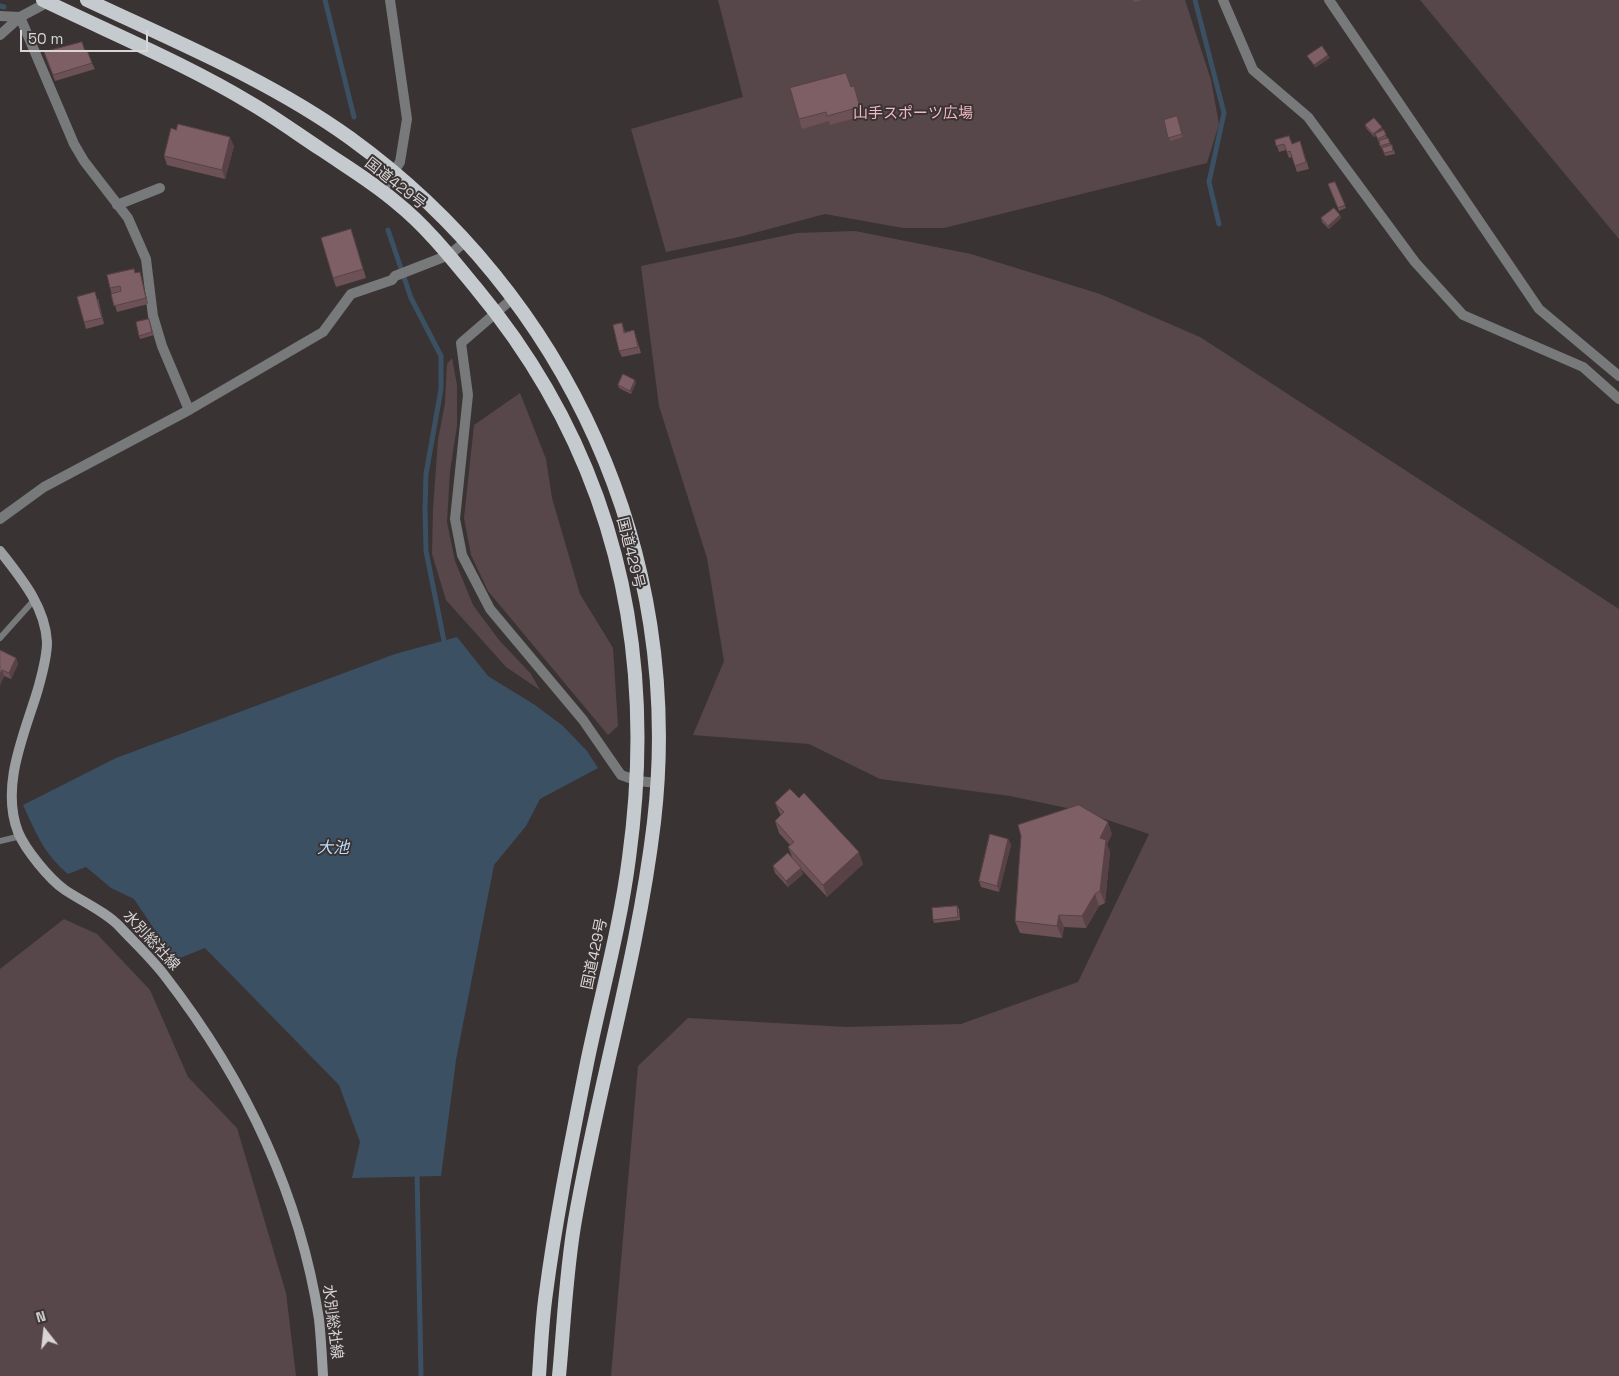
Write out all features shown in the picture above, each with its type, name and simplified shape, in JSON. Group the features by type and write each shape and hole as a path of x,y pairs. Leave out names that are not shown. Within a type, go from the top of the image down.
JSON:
{"highway":[{"name":"国道429号","path":"87,0 267,87 348,138 420,195 465,242 537,330 572,389 607,466 630,535 642,581 655,656 658,726 657,783 652,837 640,912 574,1222 559,1376"},
{"name":"国道429号","path":"48,1 253,104 399,204 449,255 496,312 532,362 554,399 589,474 609,531 629,618 635,657 639,726 638,781 623,901 588,1062 555,1234 545,1296 539,1376"}],"main road":[{"name":"水別総社線","path":"0,551 34,599 47,642 44,670 11,786 12,809 21,836 32,855 62,888 116,923 164,974 217,1049 258,1121 288,1194 308,1265 319,1321 323,1376"}],"street":[{"path":"382,191 395,174 402,156 408,119 401,62 390,0"},
{"path":"1223,0 1253,70 1308,117 1415,262 1463,315 1583,367 1619,399"},
{"path":"1329,0 1539,309 1619,376"},
{"path":"0,35 20,17 48,1"},
{"path":"0,16 20,17"},
{"path":"20,17 74,144 84,161 128,218 146,259 153,316 162,346 189,410"},
{"path":"117,205 160,188"},
{"path":"0,519 44,487 189,410 323,332 351,294 392,280 403,273 449,255 465,242"},
{"path":"512,298 461,343 468,395 455,519 462,555 490,609 582,720 621,775 638,781 657,783"}],"lane":[{"path":"0,638 34,599"},
{"path":"0,840 21,836"}],"green space":[{"name":"山手スポーツ広場","path":"718,0 1185,0 1211,80 1219,124 1207,163 944,228 903,228 825,214 739,237 666,252 631,129 743,97"},
{"path":"1420,0 1619,0 1619,239"},
{"path":"855,231 971,254 1100,294 1200,337 1619,609 1619,1376 611,1376 638,1066 688,1018 846,1027 961,1024 1078,982 1149,834 1081,811 1010,796 880,779 809,744 693,735 724,661 707,558 659,406 641,266 797,233"},
{"path":"452,358 457,385 457,426 450,471 447,522 455,561 473,605 499,640 531,674 540,690 506,667 446,600 432,554 438,440 445,403 447,364"},
{"path":"520,393 546,459 552,498 580,594 613,648 618,726 608,735 488,591 471,555 464,518 474,425"},
{"path":"64,919 97,934 150,990 188,1077 237,1128 286,1293 296,1376 0,1376 0,969"}],"water":[{"name":"大池","path":"457,637 488,676 535,705 563,726 587,751 598,768 540,799 526,826 494,865 456,1060 441,1176 352,1178 360,1142 339,1085 205,948 175,960 134,899 111,888 86,867 68,874 47,851 23,805 116,758 395,654"}],"building":[{"path":"82,42 92,63 53,75 44,52"},
{"path":"1322,46 1328,55 1314,65 1307,56"},
{"path":"846,73 851,87 854,86 860,107 827,116 826,112 799,119 790,88"},
{"path":"1177,116 1182,134 1168,138 1164,120"},
{"path":"1374,118 1382,127 1373,134 1365,125"},
{"path":"178,124 230,137 222,170 164,156 171,128 176,130"},
{"path":"1384,130 1386,135 1378,139 1375,134"},
{"path":"1289,136 1292,144 1300,141 1306,162 1295,166 1290,151 1287,152 1284,144 1276,146 1275,140"},
{"path":"1388,138 1390,143 1380,146 1379,141"},
{"path":"1392,145 1393,151 1384,153 1382,148"},
{"path":"1335,182 1345,205 1338,208 1328,184"},
{"path":"1334,208 1340,215 1328,226 1321,218"},
{"path":"351,229 363,269 333,278 321,238"},
{"path":"134,269 135,273 140,272 146,298 114,306 111,294 121,291 120,286 110,288 107,275"},
{"path":"95,292 102,318 84,322 77,297"},
{"path":"149,319 152,332 139,336 136,322"},
{"path":"622,323 624,333 634,330 638,347 619,351 613,325"},
{"path":"623,374 635,380 630,391 618,385"},
{"path":"0,650 16,658 9,673 2,670 0,674"},
{"path":"790,789 799,798 804,793 859,852 823,885 788,847 794,842 775,821 784,812 775,803"},
{"path":"1079,805 1108,822 1100,838 1106,840 1100,891 1095,894 1082,916 1059,915 1057,926 1015,921 1021,836 1018,825"},
{"path":"990,834 1008,839 997,886 979,881"},
{"path":"788,853 801,868 786,881 773,866"},
{"path":"957,906 958,917 933,920 932,908"}],"waterway":[{"path":"325,0 354,117"},
{"path":"1195,0 1224,113 1209,182 1219,224"},
{"path":"0,6 4,7"},
{"path":"388,230 411,298 441,356 441,389 426,474 425,510 426,551 445,646"},
{"path":"417,1172 421,1376"}]}
